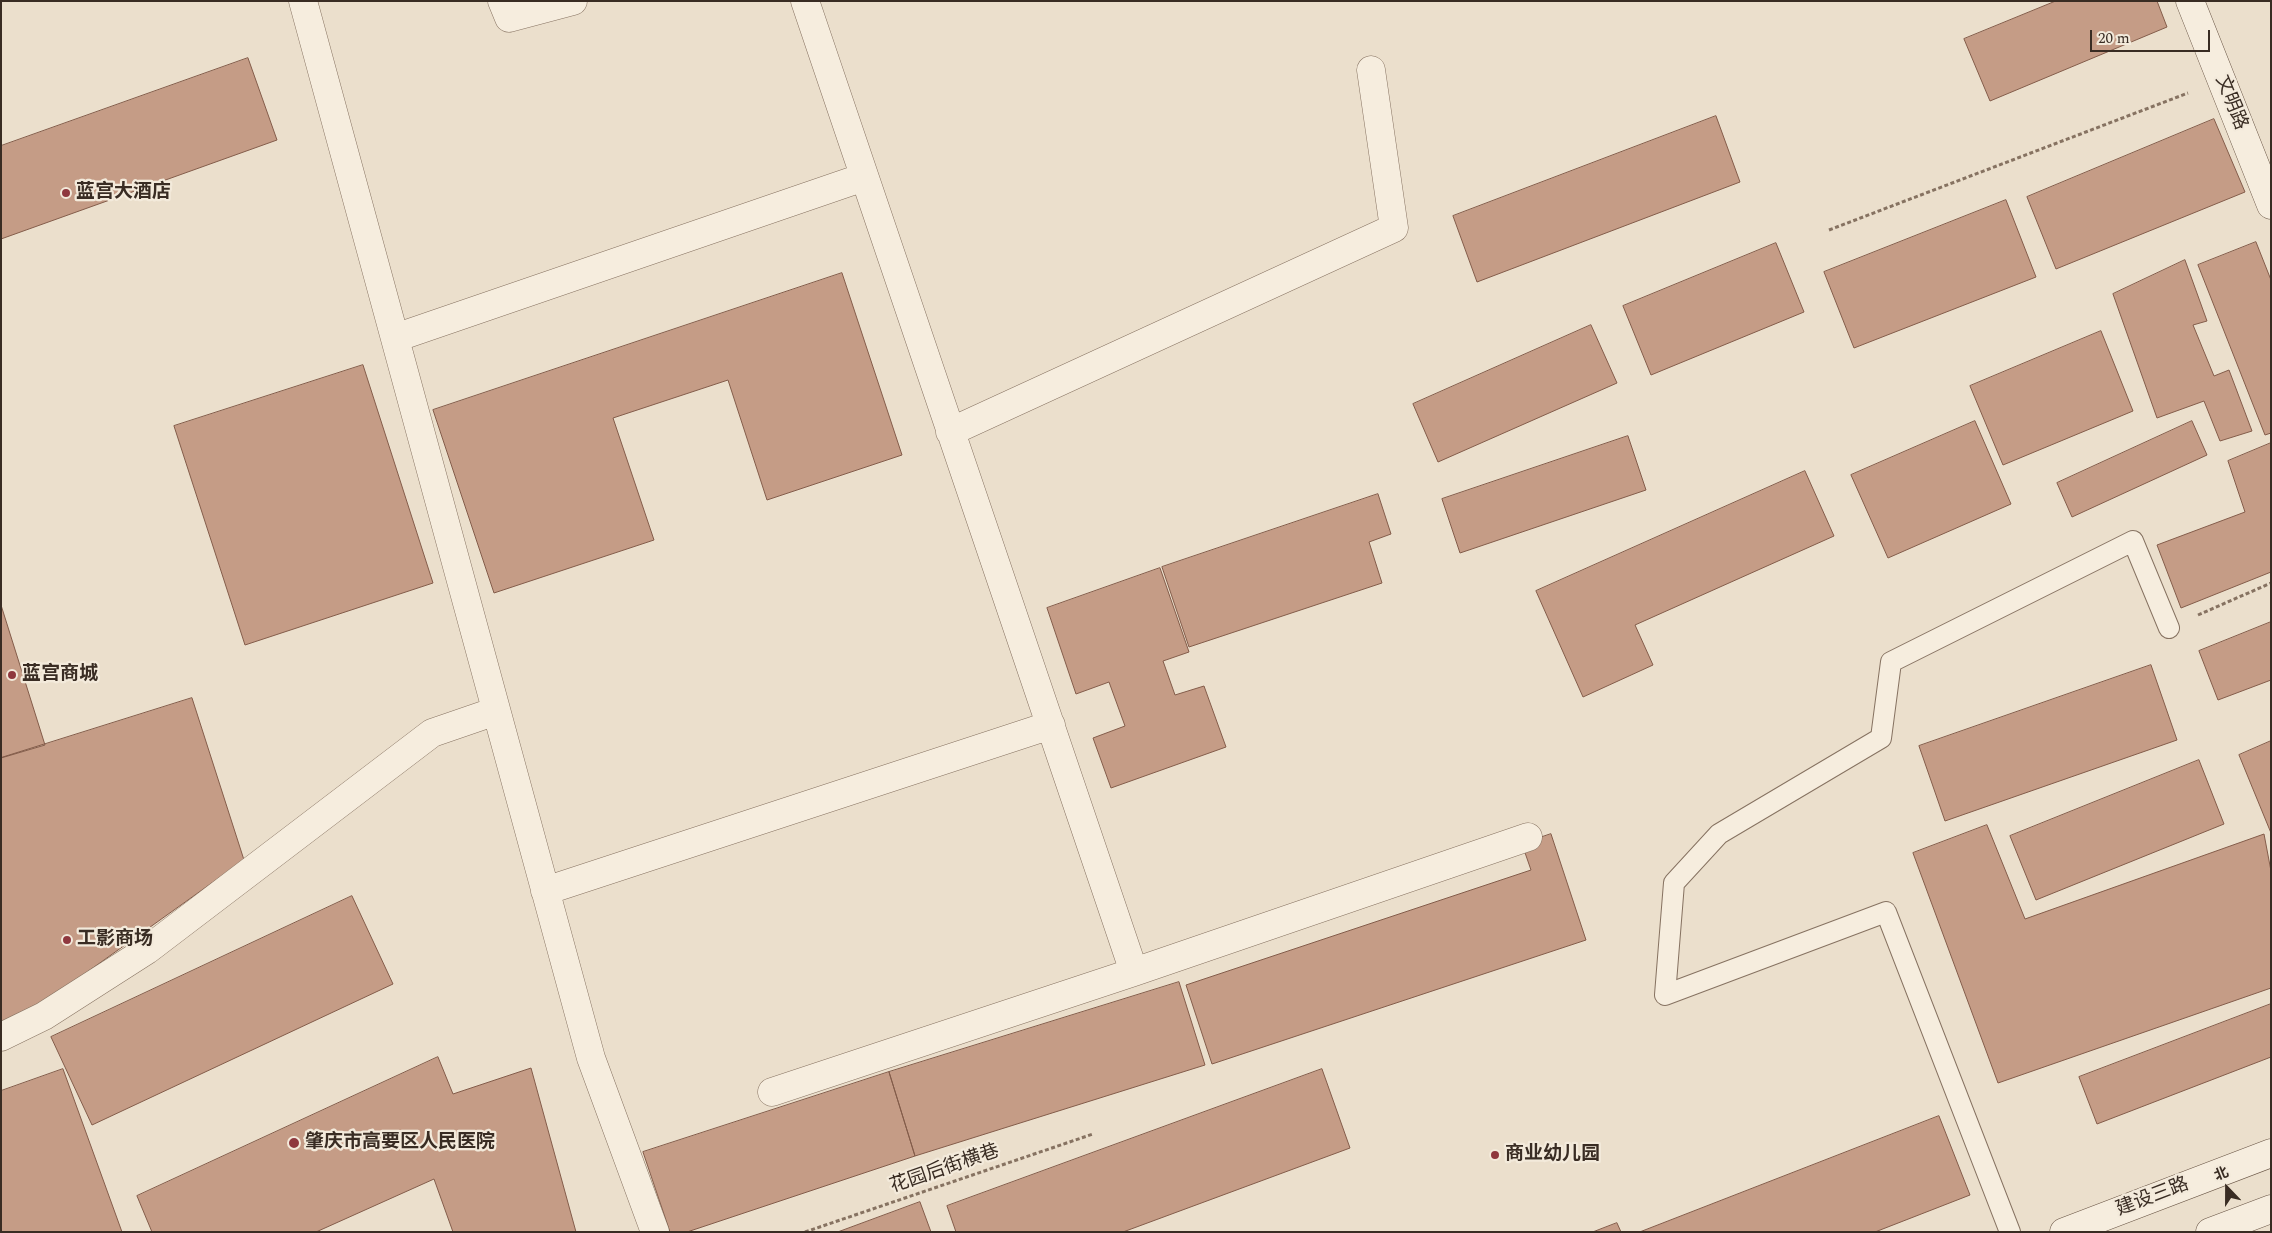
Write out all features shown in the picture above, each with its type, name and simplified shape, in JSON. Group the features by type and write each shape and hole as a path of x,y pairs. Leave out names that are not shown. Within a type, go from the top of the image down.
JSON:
{"street":[{"path":"303,1 591,1058 655,1232"},
{"path":"502,1 509,18 573,1"},
{"path":"805,1 1134,972"},
{"name":"文明路","path":"2190,1 2271,205"},
{"path":"950,432 1394,228 1371,70"},
{"path":"395,338 864,177"},
{"path":"1,1037 44,1016 147,950 432,733 496,711"},
{"path":"545,890 1050,725"},
{"path":"772,1092 1134,972 1528,836"},
{"name":"建设三路","path":"2064,1232 2271,1153"},
{"path":"2210,1232 2271,1209"}],"lane":[{"path":"2010,1232 1886,912 1665,995 1674,883 1719,834 1882,738 1891,662 2133,541 2169,628"}],"path":[{"path":"1830,230 2222,81"},
{"path":"2169,628 2271,583"},
{"name":"花园后街横巷","path":"805,1232 1093,1134"}],"building":[{"path":"2056,1 2157,1 2167,27 1990,101 1964,39"},
{"name":"蓝宫大酒店","path":"248,58 277,140 1,239 1,146"},
{"path":"1716,116 1740,182 1477,282 1453,216"},
{"path":"2214,119 2245,192 2056,269 2027,197"},
{"path":"2006,200 2036,277 1854,348 1824,272"},
{"path":"2256,242 2271,280 2271,433 2265,435 2198,265"},
{"path":"1776,243 1804,312 1651,375 1623,306"},
{"path":"2185,260 2207,321 2193,325 2214,376 2229,370 2252,431 2220,441 2204,401 2157,418 2113,294"},
{"path":"842,273 902,455 767,500 728,380 613,418 654,540 494,593 433,410"},
{"path":"1591,325 1617,383 1438,462 1413,404"},
{"path":"2101,331 2133,411 2003,465 1970,386"},
{"path":"363,365 433,583 245,645 174,426"},
{"path":"1975,421 2011,504 1888,558 1851,475"},
{"path":"2192,421 2207,455 2072,517 2057,483"},
{"path":"1628,436 1646,490 1460,553 1442,499"},
{"path":"2271,443 2271,572 2181,608 2157,545 2245,512 2228,461"},
{"path":"1805,471 1834,536 1635,625 1653,665 1583,697 1536,591"},
{"path":"1378,494 1391,534 1369,542 1382,583 1189,647 1162,567"},
{"path":"1160,568 1189,652 1163,661 1175,695 1204,686 1226,747 1111,788 1093,738 1125,726 1109,682 1076,694 1047,608"},
{"name":"蓝宫商城","path":"1,605 45,745 1,758"},
{"path":"2271,622 2271,680 2218,700 2199,651"},
{"path":"2151,665 2177,740 1945,821 1919,746"},
{"name":"工影商场","path":"192,698 244,860 20,1020 1,1026 1,758"},
{"path":"2271,741 2271,833 2239,755"},
{"path":"2199,760 2224,824 2036,900 2010,836"},
{"path":"1987,825 2025,919 2264,834 2271,871 2271,988 1998,1083 1913,853"},
{"path":"1551,834 1586,940 1212,1064 1186,985 1531,870 1522,844"},
{"path":"352,896 393,984 92,1125 51,1037"},
{"path":"1179,982 1205,1065 915,1156 889,1072"},
{"path":"2271,1004 2271,1057 2097,1124 2079,1077"},
{"path":"438,1057 453,1094 531,1068 576,1232 453,1232 434,1179 316,1232 152,1232 137,1196"},
{"path":"63,1069 122,1232 1,1232 1,1091"},
{"path":"1322,1069 1350,1148 1123,1232 956,1232 947,1206"},
{"path":"889,1072 915,1156 687,1232 670,1232 643,1152"},
{"path":"1939,1116 1970,1195 1875,1232 1640,1232"},
{"path":"920,1202 931,1232 838,1232"},
{"path":"1617,1223 1621,1232 1593,1232"}],"place":[{"name":"蓝宫大酒店","path":"66,193"},
{"name":"蓝宫商城","path":"12,675"},
{"name":"工影商场","path":"67,940"},
{"name":"肇庆市高要区人民医院","path":"294,1143"},
{"name":"商业幼儿园","path":"1495,1155"}]}
